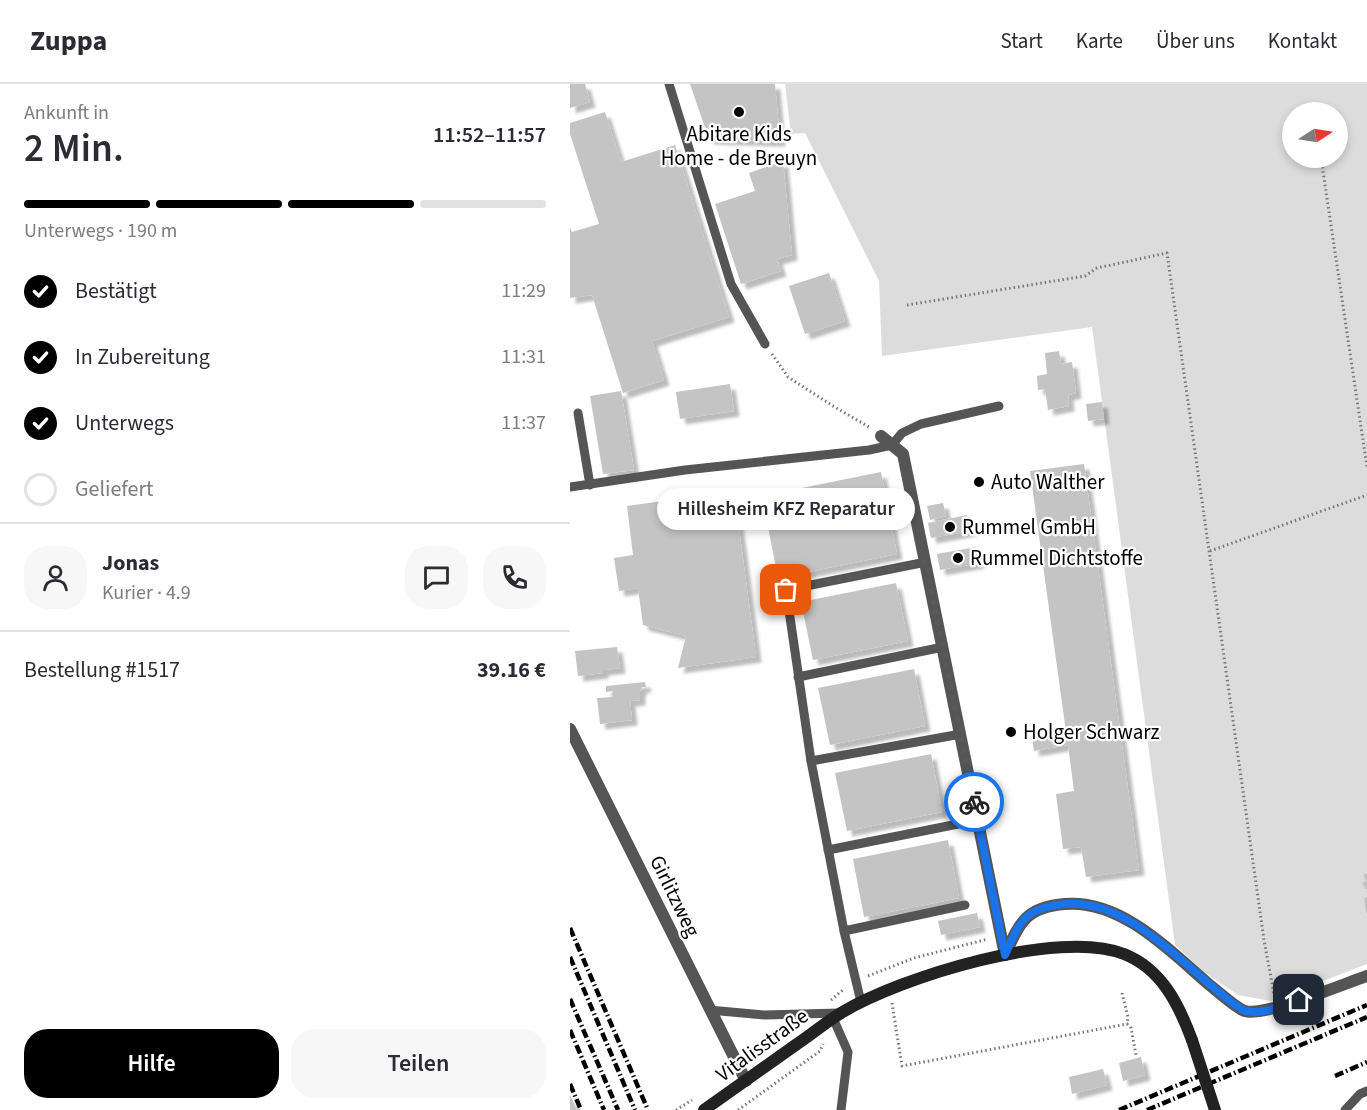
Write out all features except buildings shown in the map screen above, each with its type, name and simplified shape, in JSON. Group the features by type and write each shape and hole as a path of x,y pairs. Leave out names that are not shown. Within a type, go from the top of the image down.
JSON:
{"street":[{"path":"881,436 903,454 1005,955"},
{"name":"Girlitzweg","path":"570,729 746,1081"},
{"path":"1005,955 1017,928 1031,913 1047,905 1073,903 1093,905 1114,912 1151,936 1218,992 1245,1011 1265,1011 1367,976"},
{"name":"Vitalisstraße","path":"704,1110 837,1015 890,989 977,961 1072,946 1104,948 1125,955 1142,964 1159,978 1171,993 1182,1014 1215,1110"}],"lane":[{"path":"669,84 731,284 765,344"},
{"path":"570,488 685,470 849,453 892,445 902,434 921,424 999,406"},
{"path":"578,413 590,485"},
{"path":"861,1002 844,931 811,761 786,590 926,562"},
{"path":"798,677 943,647"},
{"path":"811,761 961,734"},
{"path":"828,850 978,820"},
{"path":"844,931 965,905"},
{"name":"Vitalisstraße","path":"709,1010 765,1015 837,1015"},
{"path":"837,1015 848,1052 841,1110"},
{"path":"1345,1110 1360,1094 1367,1091"}],"path":[{"path":"1322,168 1367,467"},
{"path":"907,305 1085,276 1097,268 1167,253 1276,1007"},
{"path":"1210,551 1367,495"},
{"path":"890,989 902,1066 1127,1024"},
{"path":"1122,993 1127,1024 1131,1028 1136,1055"}],"shaded area":[{"path":"785,84 1367,84 1367,964 1271,1001 1238,995 1204,972 1175,945 1092,327 882,356 879,281 805,133 791,134"}],"railway":[{"path":"570,928 648,1110"},
{"path":"570,957 635,1110"},
{"path":"570,999 618,1110"},
{"path":"1119,1110 1367,1005"},
{"path":"1147,1110 1367,1017"},
{"path":"570,1030 604,1110"},
{"path":"1335,1076 1367,1062"},
{"path":"570,1084 581,1110"}],"way so far":[{"path":"786,590 926,562 974,802"}],"place":[{"name":"Abitare Kids Home - de Breuyn","path":"739,112"},
{"name":"Auto Walther","path":"979,482"},
{"name":"Rummel GmbH","path":"950,527"},
{"name":"Rummel Dichtstoffe","path":"958,558"},
{"name":"Hillesheim KFZ Reparatur","path":"786,590"},
{"name":"Holger Schwarz","path":"1011,732"}],"route":[{"path":"974,802 1005,955 1017,928 1031,913 1047,905 1073,903 1093,905 1114,912 1151,936 1218,992 1245,1011 1265,1011 1299,1000"}]}
